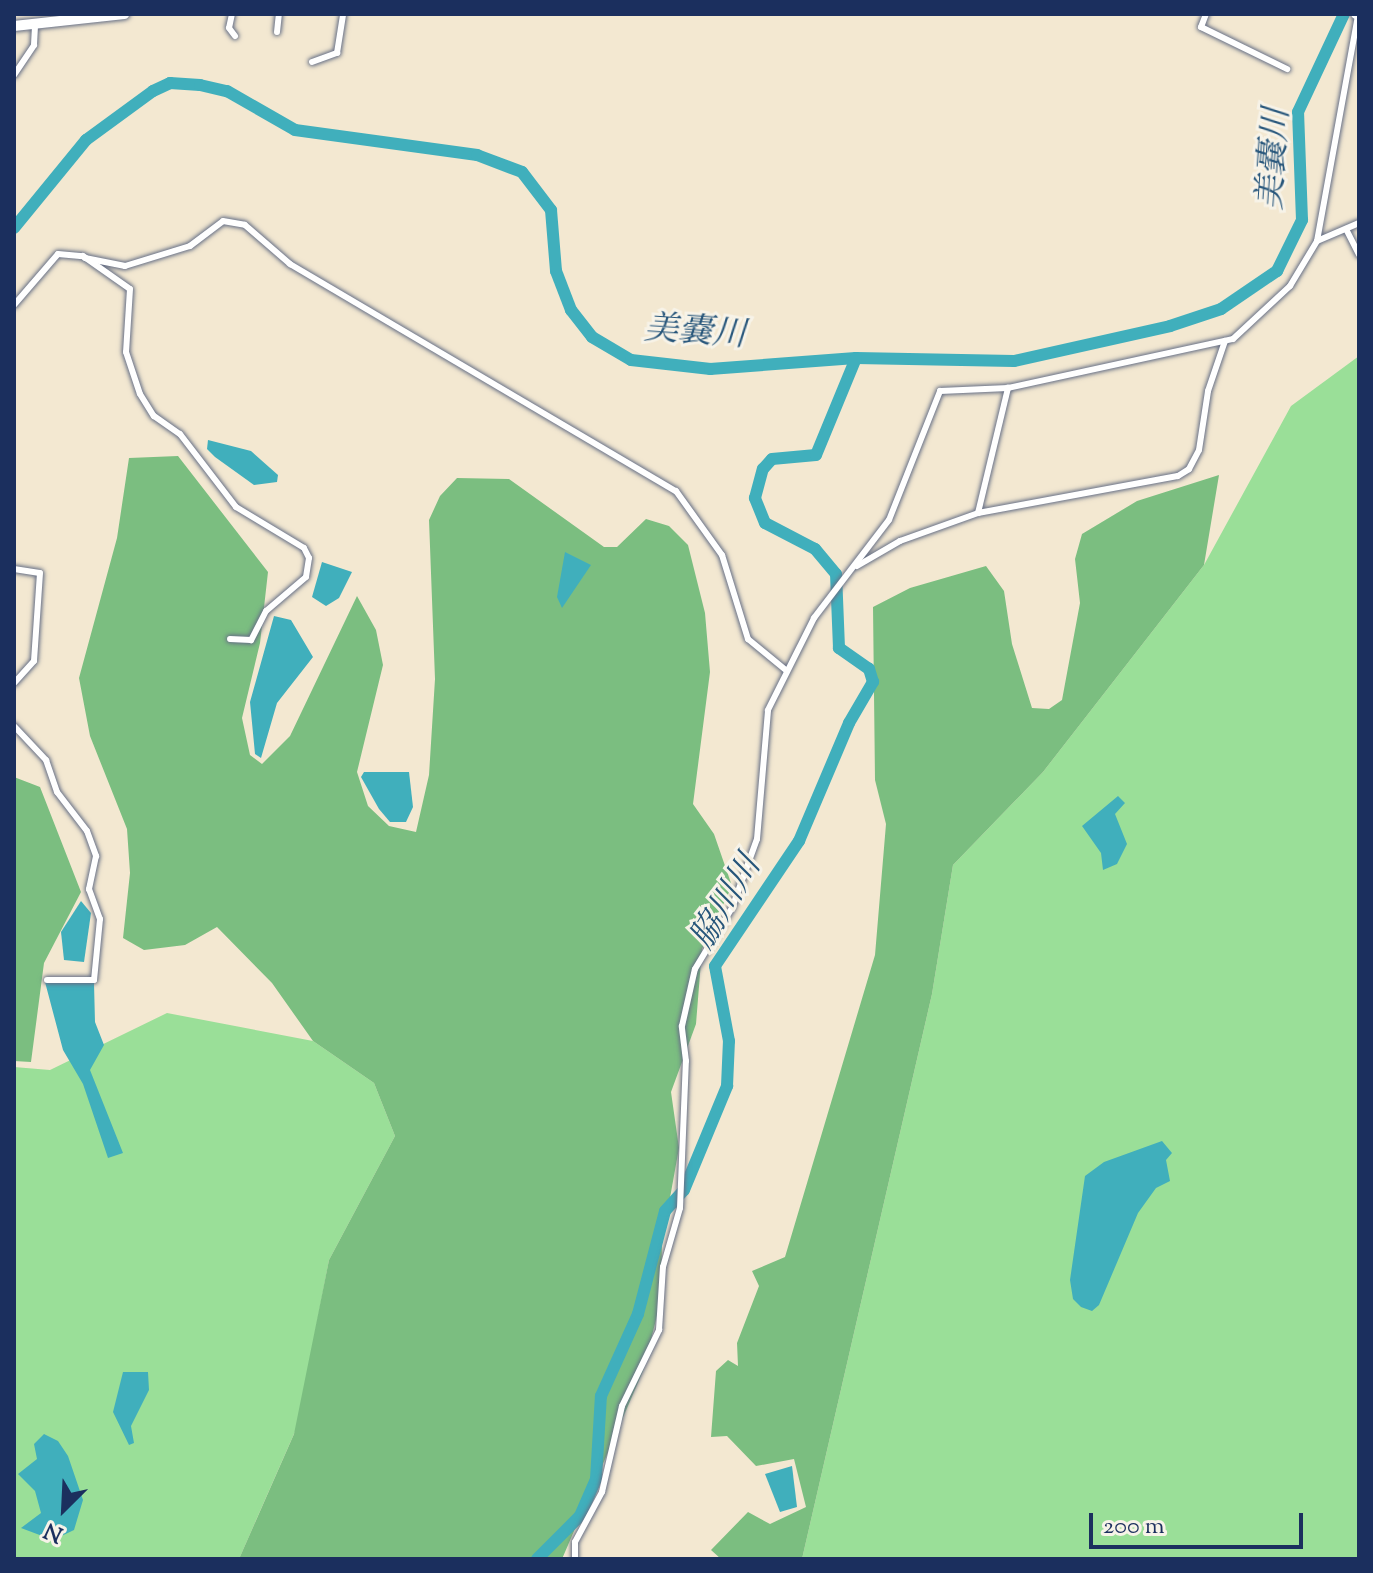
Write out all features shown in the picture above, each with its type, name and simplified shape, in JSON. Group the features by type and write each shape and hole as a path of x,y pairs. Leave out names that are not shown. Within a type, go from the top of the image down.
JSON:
{"main road":[{"path":"14,26 124,14"}],"street":[{"path":"232,14 229,28 235,36"},
{"path":"277,32 279,14"},
{"path":"312,62 337,53 343,14"},
{"path":"1206,14 1201,27 1287,69"},
{"path":"575,1559 575,1542 602,1492 622,1406 659,1330 663,1267 680,1208 686,1061 682,1026 695,969 732,908 757,839 764,725 787,671 826,599 857,566 889,520 940,391 1008,388 1225,341 1290,286 1317,241 1358,15"},
{"path":"14,75 34,45 35,24"},
{"path":"14,305 50,257 85,258 125,266 190,246 223,221 245,225 290,264 676,491 722,555 748,639 787,671"},
{"path":"1317,241 1359,223"},
{"path":"1346,229 1359,255"},
{"path":"85,258 130,289 126,352 140,394 154,416 180,434 236,507 304,548 309,558 306,577 266,611 251,640 230,639"},
{"path":"857,566 900,541 978,513 1025,500 1166,480 1189,469 1199,450 1208,391 1225,341"},
{"path":"978,513 1008,388"},
{"path":"14,569 40,573 34,661 14,683"},
{"path":"14,726 46,760 57,792 87,831 96,856 89,889 100,919 94,980 47,980"}],"green space":[{"path":"1359,356 1359,1559 802,1559 932,994 953,865 1043,772 1204,565 1291,406"},
{"path":"178,456 268,572 260,643 242,718 250,755 262,764 290,736 357,596 376,630 383,665 357,772 368,806 389,826 416,832 429,775 435,679 429,520 440,496 457,478 509,479 604,547 617,547 646,519 669,526 688,545 705,613 710,672 693,804 714,834 732,886 702,949 696,1024 671,1092 679,1148 662,1242 661,1300 643,1371 562,1559 239,1559 294,1434 329,1260 395,1136 374,1083 313,1041 272,983 217,927 185,945 144,950 123,938 130,873 127,829 90,736 79,678 117,538 129,458"},
{"path":"1219,475 1204,565 1043,772 953,865 932,994 802,1559 721,1559 711,1550 748,1512 770,1524 806,1507 794,1459 756,1466 727,1436 711,1437 716,1371 728,1360 738,1366 737,1343 759,1286 752,1271 785,1257 875,955 886,824 875,780 873,607 910,588 986,566 1004,591 1012,644 1032,708 1049,709 1062,700 1080,603 1075,559 1082,534 1137,501"},
{"path":"14,777 40,787 81,892 44,963 31,1062 14,1061"},
{"path":"167,1013 313,1041 374,1083 395,1136 329,1260 297,1427 239,1559 14,1559 14,1067 50,1070"}],"water":[{"path":"208,440 251,451 278,475 277,482 254,485 215,457 207,449"},
{"path":"565,552 591,565 562,608 557,597"},
{"path":"322,562 352,572 339,598 326,606 312,597"},
{"path":"274,616 291,620 313,657 277,703 261,758 255,754 250,702"},
{"path":"364,772 409,772 413,807 406,822 390,822 379,809 361,777"},
{"path":"1118,796 1125,803 1115,814 1127,844 1117,864 1103,870 1101,853 1082,826"},
{"path":"81,901 91,913 84,962 64,960 61,932"},
{"path":"45,982 94,983 95,1022 104,1045 90,1070 123,1153 108,1158 83,1084 63,1050"},
{"path":"1162,1141 1172,1153 1166,1160 1170,1181 1156,1188 1138,1213 1099,1305 1092,1311 1081,1307 1073,1299 1070,1280 1085,1176 1104,1162"},
{"path":"123,1372 148,1372 149,1390 131,1426 134,1443 129,1445 113,1412"},
{"path":"44,1434 58,1441 68,1456 83,1500 74,1530 53,1540 21,1528 41,1513 35,1491 18,1474 37,1459 34,1444"},
{"path":"792,1466 797,1507 780,1512 765,1474"}],"waterway":[{"name":"美嚢川","path":"14,228 86,140 153,91 170,83 200,85 227,91 295,130 477,155 522,172 551,210 556,271 571,310 592,337 631,360 710,369 856,358 1014,361 1170,326 1221,309 1277,271 1302,220 1298,112 1344,14"},
{"name":"脇川川","path":"537,1559 580,1516 596,1479 601,1396 638,1314 665,1211 684,1190 727,1086 729,1041 715,966 799,841 849,723 873,682 869,669 839,648 836,574 815,549 765,523 755,498 763,469 772,459 816,455 856,358"}]}
